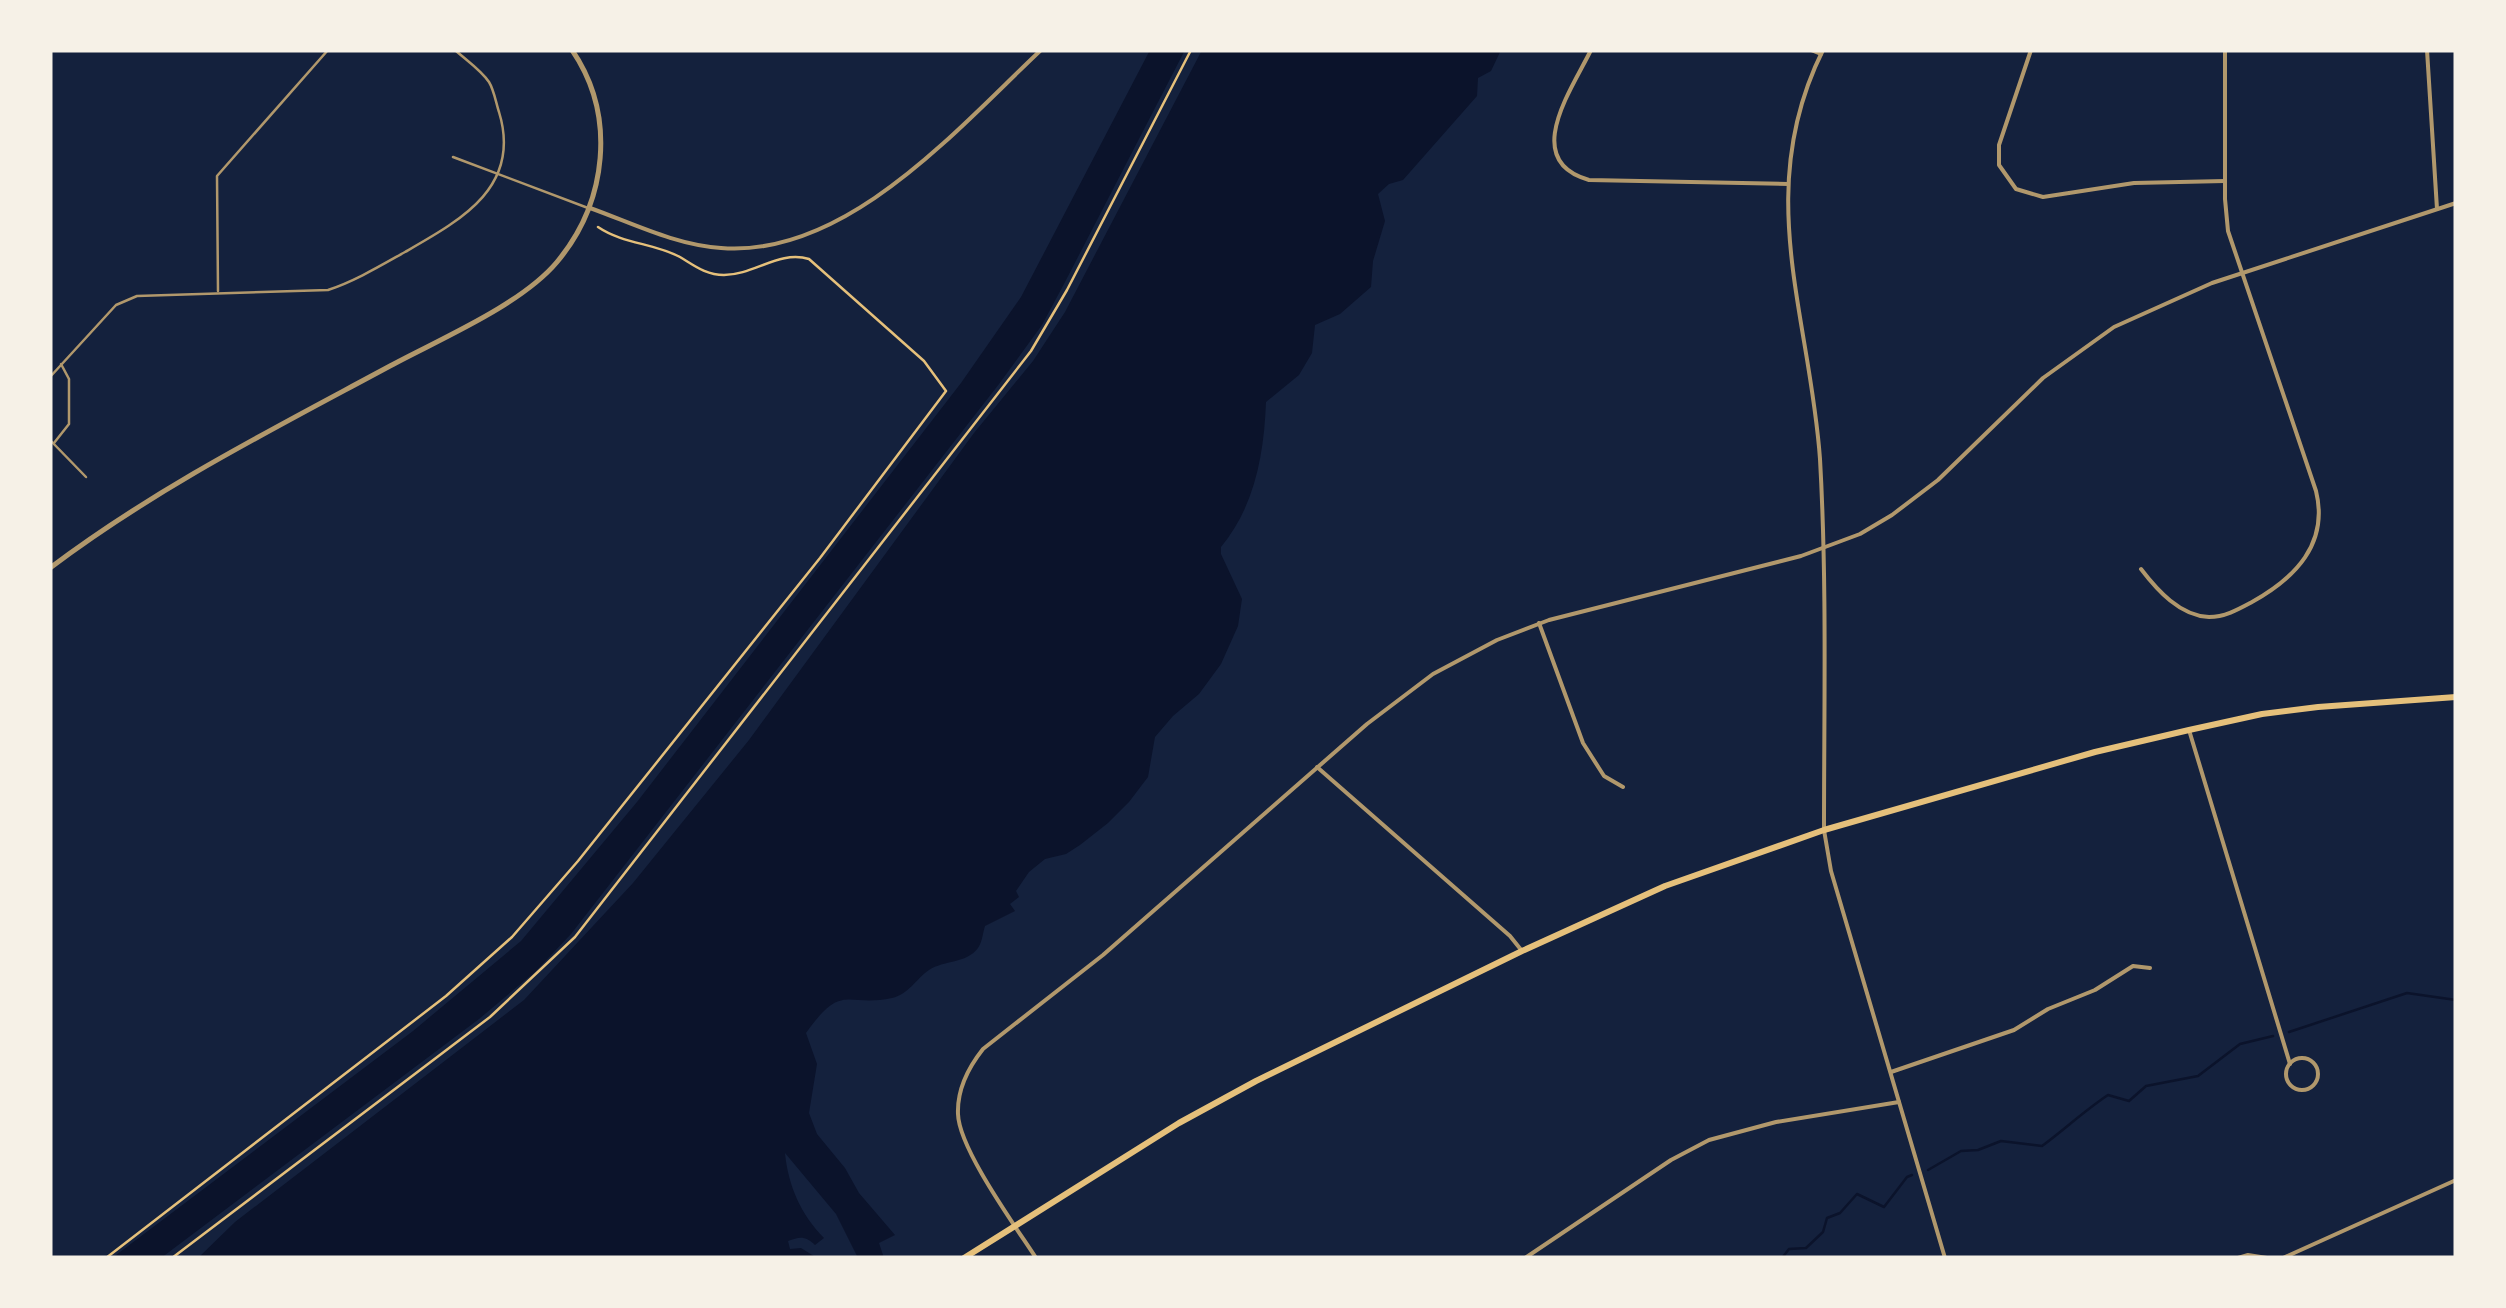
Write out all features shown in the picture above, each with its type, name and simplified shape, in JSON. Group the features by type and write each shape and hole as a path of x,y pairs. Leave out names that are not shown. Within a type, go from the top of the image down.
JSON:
{"main road":[{"path":"964,1258 1128,1154 1256,1081 1522,950 1664,886 1824,830 2095,752 2303,709 2456,698"}],"street":[{"path":"50,568 189,474 526,290 556,263 590,208 599,172 596,106 572,50"},
{"path":"590,208 704,246 755,248 793,241 837,223 879,194 964,123 1041,50"},
{"path":"1591,50 1554,128 1554,148 1571,172 1590,180 1789,184"},
{"path":"1810,50 1822,52 1800,113 1789,184 1791,275 1819,455 1824,830 1831,871 1945,1258"},
{"path":"2031,50 1999,145 1999,165 2016,189 2043,197 2134,183 2224,180"},
{"path":"2141,569 2160,595 2206,617 2225,615 2287,579 2302,564 2316,540 2320,512 2316,492 2228,231 2224,50"},
{"path":"2427,50 2437,210"},
{"path":"1036,1258 960,1130 959,1102 973,1062 983,1049 1103,955 1316,768 1433,674 1497,640 1539,624 1823,549 1860,534 1915,498 2085,344 2138,314 2243,272 2456,203"},
{"path":"1539,624 1582,743 1604,776 1624,787"},
{"path":"2189,730 2290,1064 2286,1073 2291,1086 2306,1090 2314,1084 2318,1074 2310,1061 2299,1058 2290,1064"},
{"path":"1316,768 1522,950"},
{"path":"1890,1072 2014,1030 2134,966 2150,968"},
{"path":"1525,1258 1671,1160 1709,1140 1776,1122 1899,1102"},
{"path":"2283,1258 2456,1180"},
{"path":"2238,1258 2268,1258"}],"lane":[{"path":"218,292 216,176 328,50"},
{"path":"50,377 116,305 137,296 328,290 347,284 450,224 478,203 498,176 505,143 490,83 455,50"},
{"path":"453,157 590,208"},
{"path":"61,364 69,379 69,424 52,442 86,477"}],"path":[{"path":"172,1258 490,1017 575,936 1030,351 1067,290 1191,50"},
{"path":"106,1258 446,996 512,937 808,574 946,391 924,360 809,260 790,258 739,273 708,274 678,256 610,236 598,228"}],"water":[{"path":"1150,50 1185,50 1042,325 571,934 536,971 479,1019 161,1258 112,1258 413,1031 521,941 637,802 961,383 1021,297"},
{"path":"1202,50 1501,50 1491,71 1478,78 1477,96 1403,180 1389,184 1378,194 1385,221 1373,261 1371,287 1340,314 1315,325 1312,353 1299,375 1266,402 1256,479 1242,514 1221,547 1242,599 1238,626 1221,664 1199,694 1155,737 1148,777 1108,823 1066,854 1045,859 1029,872 1016,891 1019,897 1010,904 1015,911 985,926 973,953 929,970 898,996 837,1002 806,1033 817,1064 809,1113 817,1134 895,1235 879,1243 884,1258 858,1258 836,1214 785,1153 797,1199 824,1238 815,1245 806,1238 792,1239 788,1241 790,1249 801,1248 817,1258 198,1258 235,1222 524,1000 633,883 749,740 974,433 1033,361 1065,312"}],"waterway":[{"path":"2289,1032 2407,993 2456,1000"},
{"path":"1928,1170 1961,1151 1978,1150 2001,1141 2042,1146 2108,1095 2129,1101 2146,1086 2198,1076 2240,1044 2273,1036"},
{"path":"1782,1258 1789,1249 1806,1248 1823,1232 1827,1218 1840,1213 1857,1194 1884,1207 1912,1175"}]}
